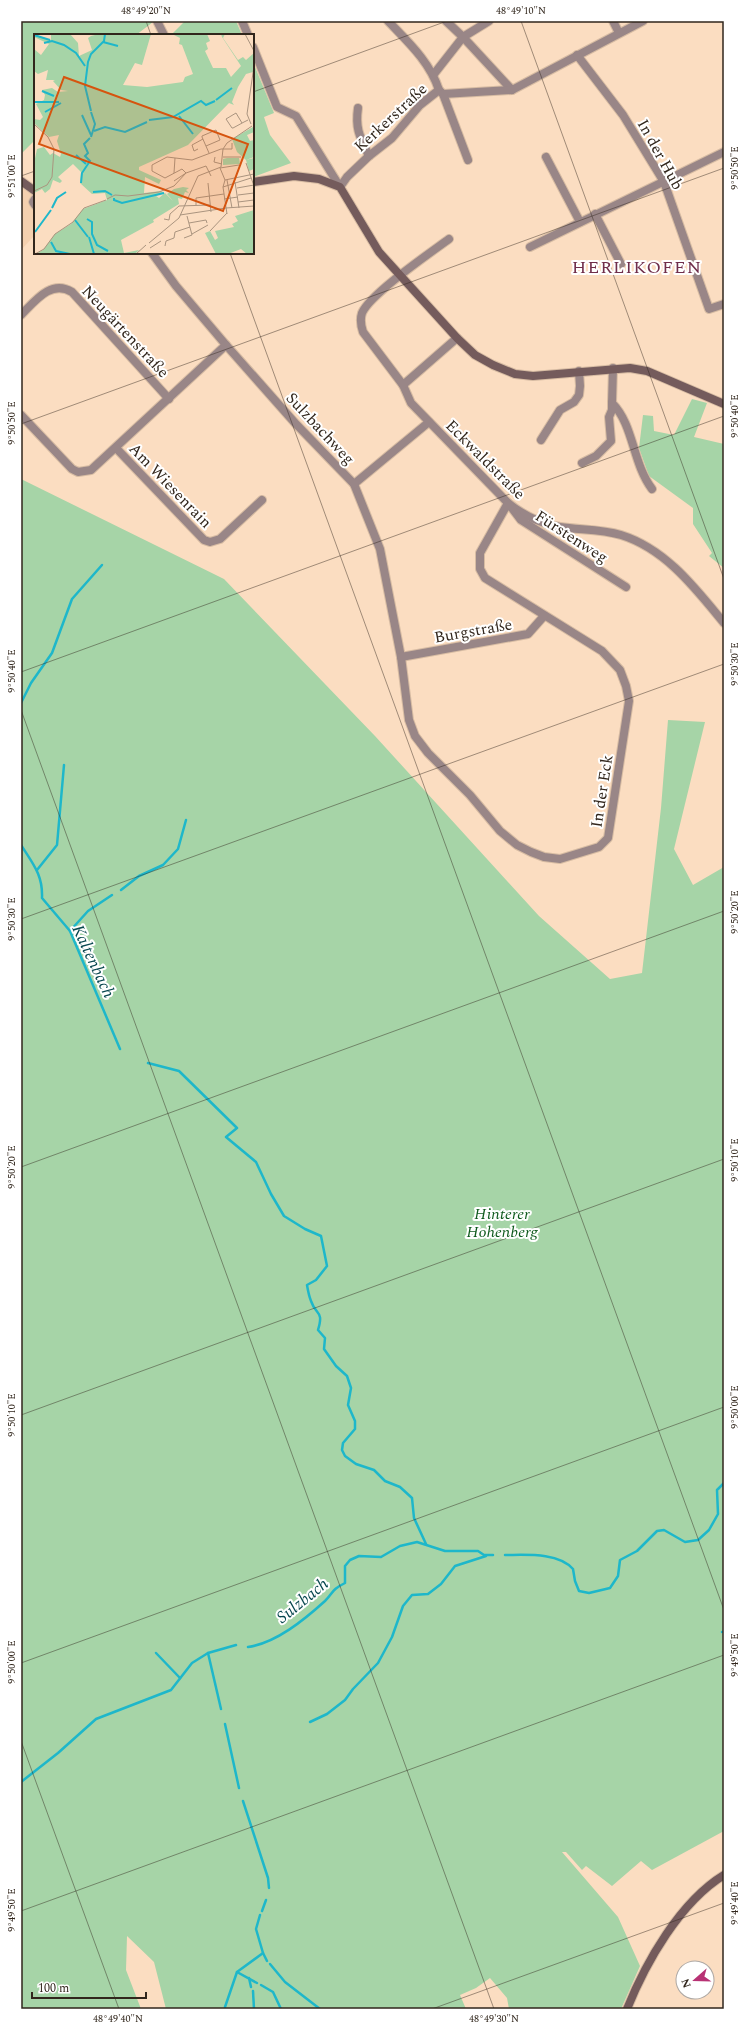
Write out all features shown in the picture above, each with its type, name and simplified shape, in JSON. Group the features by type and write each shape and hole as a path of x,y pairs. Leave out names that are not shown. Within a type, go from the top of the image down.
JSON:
{"main road":[{"path":"254,182 294,176 319,179 340,187 379,252 457,338 475,355 514,374 533,376 613,368 630,368 647,371 724,404"},
{"path":"21,181 34,189"},
{"path":"627,2009 645,1968 678,1918 707,1887 724,1875"}],"street":[{"path":"158,21 164,34"},
{"path":"242,21 248,34"},
{"path":"388,21 434,74 468,160"},
{"path":"446,21 463,37 512,90"},
{"path":"434,74 463,37 489,21"},
{"path":"613,21 619,34"},
{"name":"Kerkerstraße","path":"340,187 347,177 369,156 392,138 420,105 441,92 512,90 643,21"},
{"path":"254,50 277,107 296,116 340,187"},
{"name":"In der Hub","path":"577,55 623,114 664,182 709,309 724,304"},
{"path":"358,108 357,128 359,136 369,156"},
{"path":"530,247 724,152"},
{"path":"546,157 580,222"},
{"path":"595,214 621,264"},
{"name":"Eckwaldstraße","path":"449,240 400,275 371,302 362,313 362,332 403,385 411,403 508,503 521,513 553,526 601,530 628,538 675,567 695,588 724,623"},
{"name":"Sulzbachweg","path":"153,254 176,286 226,345 295,423 354,484 380,549 401,657"},
{"name":"Neugärtenstraße","path":"21,315 48,290 54,288 66,289 72,292 169,399"},
{"path":"403,385 457,338"},
{"name":"Neugärtenstraße","path":"21,414 67,465 78,472 91,470 226,345"},
{"path":"582,463 596,456 611,441 608,417 612,410 613,368"},
{"path":"541,440 560,410 574,402 579,395 580,371"},
{"path":"612,403 621,412 643,477 652,489"},
{"path":"354,484 429,422"},
{"name":"Am Wiesenrain","path":"116,448 204,540 215,542 220,539 262,500"},
{"name":"Fürstenweg","path":"508,503 520,520 626,587"},
{"name":"In der Eck","path":"401,657 410,720 415,736 428,753 470,796 500,831 517,845 544,857 560,859 598,847 608,838 629,701 626,686 620,670 602,651 485,578 480,569 480,553 508,503"},
{"name":"Burgstraße","path":"401,657 528,634 544,616"}],"shaded area":[{"path":"21,187 34,195 34,236 21,250"}],"green space":[{"path":"21,21 153,22 137,34 34,34 34,141 21,154"},
{"path":"185,21 236,21 242,34 172,34"},
{"path":"254,64 274,113 264,117 270,135 291,163 254,177"},
{"path":"692,399 707,403 694,437 724,444 724,568 709,556 712,553 693,524 693,508 649,476 639,448 643,415 653,416 654,431 674,435"},
{"name":"Hinterer Hohenberg","path":"21,479 224,579 375,736 539,916 610,979 642,973 661,808 668,720 705,722 674,849 693,885 724,867 724,1831 652,1870 641,1861 612,1886 586,1866 582,1870 566,1852 562,1852 618,1917 640,1966 621,2009 509,2009 507,1998 490,1978 476,1988 460,1995 466,2009 166,2009 154,1962 127,1936 126,1970 141,2009 21,2009"}],"waterway":[{"path":"21,703 31,683 52,653 72,599 102,565"},
{"path":"37,870 57,845 64,765"},
{"path":"121,890 139,876 163,865 178,849 186,820"},
{"name":"Kaltenbach","path":"21,845 39,876 42,898 70,931 120,1049"},
{"path":"70,931 88,911 112,895"},
{"name":"Kaltenbach","path":"148,1063 179,1071 237,1128 226,1137 256,1162 271,1194 284,1216 305,1229 321,1236 327,1266 316,1280 307,1285 313,1306 320,1316 318,1330 325,1338 324,1349 336,1366 347,1376 351,1388 348,1405 355,1421 355,1429 343,1443 342,1450 345,1456 356,1464 374,1470 385,1481 400,1487 412,1498 414,1518 426,1544"},
{"name":"Sulzbach","path":"505,1555 531,1555 550,1557 559,1560 573,1569 575,1581 579,1591 589,1593 610,1588 618,1576 620,1560 637,1551 657,1531 664,1530 685,1542 698,1540 709,1530 718,1514 717,1490 724,1483"},
{"name":"Sulzbach","path":"248,1647 258,1645 279,1636 308,1616 325,1601 335,1589 345,1583 345,1566 350,1560 359,1556 381,1557 400,1546 417,1542 445,1551 478,1551 484,1555 493,1555"},
{"path":"310,1722 327,1714 345,1700 353,1689 378,1663 392,1637 403,1606 412,1595 428,1594 441,1584 455,1566 486,1556"},
{"name":"Sulzbach","path":"21,1782 58,1753 96,1719 171,1690 192,1663 208,1653 236,1645"},
{"path":"156,1653 180,1678"},
{"path":"208,1653 221,1709"},
{"path":"225,1724 239,1788"},
{"path":"243,1801 268,1878 269,1888"},
{"path":"262,1911 266,1900"},
{"path":"225,2007 237,1972 263,1953 256,1929 260,1915"},
{"path":"263,1953 267,1961"},
{"path":"270,1964 285,1982 320,2009"},
{"path":"237,1972 257,1983"},
{"path":"249,1978 251,1987"},
{"path":"261,1985 273,1992 281,2009"},
{"path":"253,1991 254,2009"}],"district":[{"name":"HERLIKOFEN","path":"637,267"}]}
